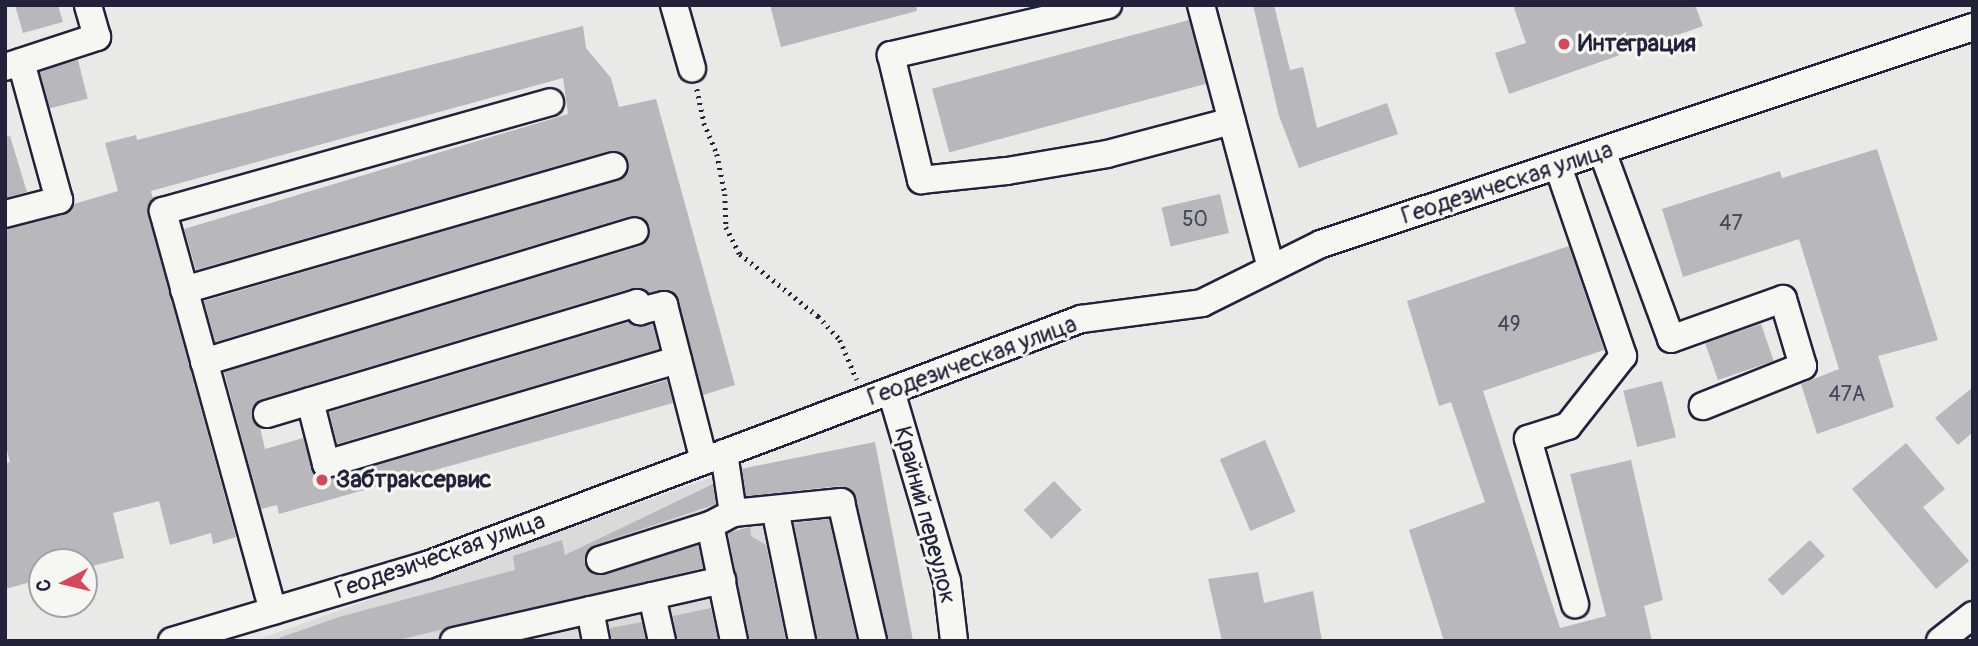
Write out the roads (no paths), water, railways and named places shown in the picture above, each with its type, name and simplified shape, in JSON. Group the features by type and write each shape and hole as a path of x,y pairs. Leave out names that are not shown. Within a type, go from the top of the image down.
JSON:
{"street":[{"path":"5,214 59,200 13,64 97,37 88,5"},
{"path":"674,5 692,68"},
{"path":"1108,5 891,55 921,180 1007,171 1107,154 1232,121"},
{"path":"1201,5 1271,268"},
{"name":"Геодезическая улица","path":"172,641 427,565 1081,319 1202,303 1321,244 1973,27"},
{"path":"273,611 163,211 550,102"},
{"path":"1602,151 1671,339 1783,299 1803,366 1703,406"},
{"path":"184,290 613,166"},
{"path":"1558,166 1623,356 1568,426 1528,439 1576,604"},
{"path":"204,362 635,231"},
{"path":"267,414 638,303 640,311 664,305 678,360 714,457 722,519 722,580 734,641"},
{"path":"310,401 326,464 678,360"},
{"name":"Крайний переулок","path":"891,391 947,581 954,641"},
{"path":"600,560 722,519 775,509 841,502 873,641"},
{"path":"775,509 802,641"},
{"path":"456,640 523,633 590,610 722,580"},
{"path":"652,596 662,641"},
{"path":"590,610 596,641"},
{"path":"1940,641 1973,615"}],"place":[{"name":"Интеграция","path":"1564,44"},
{"name":"Забтраксервис","path":"322,480"}]}
